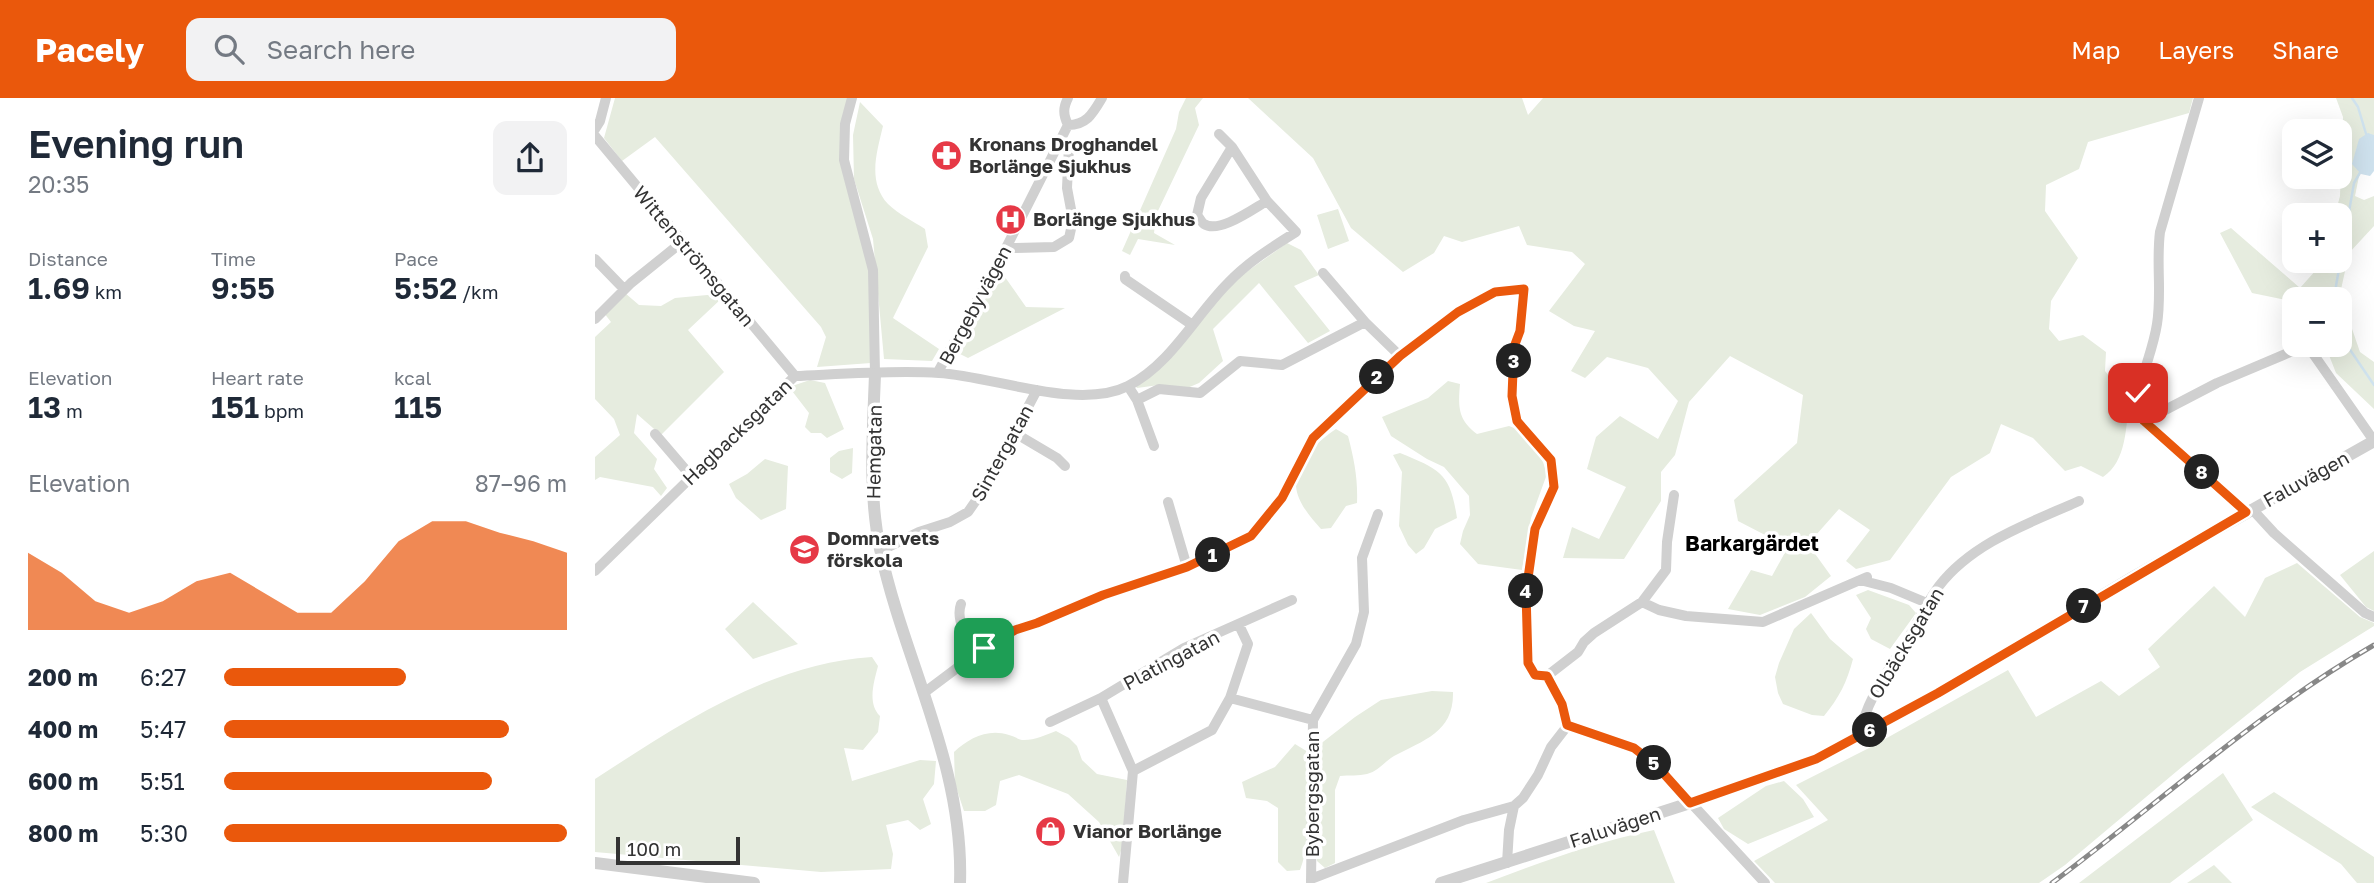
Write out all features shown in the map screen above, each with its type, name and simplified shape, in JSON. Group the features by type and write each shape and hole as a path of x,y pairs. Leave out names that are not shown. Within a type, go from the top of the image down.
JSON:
{"street":[{"path":"595,129 606,98"},
{"name":"Hemgatan","path":"852,98 845,124 844,160 873,270 873,510 880,551 941,743 961,850 960,883"},
{"path":"1068,98 1063,107 1068,125 1077,125 1087,120 1102,98"},
{"path":"2199,98 2160,232 2158,246 2161,295 2152,349 2137,404 2138,414 2365,613 2374,617"},
{"name":"Bergebyvägen","path":"939,372 1068,125"},
{"path":"1219,134 1232,147 1267,201 1228,223 1214,227 1203,224 1197,215 1201,198 1232,147"},
{"name":"Wittenströmsgatan","path":"595,136 795,376"},
{"path":"1007,246 1054,247 1069,238 1073,220 1067,188 1069,146 1059,144"},
{"name":"Sintergatan","path":"880,551 968,512 986,486 1037,390 1081,396 1128,386 1167,357 1191,324 1229,282 1264,251 1296,232 1267,201"},
{"path":"595,319 624,289 682,242"},
{"path":"595,259 624,289"},
{"path":"1323,272 1364,322 1400,356"},
{"path":"1125,276 1125,279 1191,324"},
{"path":"925,692 977,653 1015,630 1103,595 1187,567 1251,536 1282,498 1313,438 1400,356 1458,312 1495,292 1524,289 1520,331 1514,347 1512,396 1517,421 1551,460 1554,487 1535,529 1526,592 1528,663 1535,675 1547,676 1579,652 1584,642 1594,633 1642,602 1666,570 1674,495"},
{"path":"1137,400 1159,389 1200,393 1240,361 1282,365 1364,322"},
{"path":"2144,421 2217,383 2307,345 2374,441"},
{"name":"Hagbacksgatan","path":"595,571 795,376 939,372 1037,390"},
{"path":"1128,386 1137,400 1154,446"},
{"path":"1013,432 1057,458 1065,466"},
{"path":"655,435 691,476"},
{"name":"Faluvägen","path":"1441,883 1690,803 1816,759 1938,693 2249,510 2374,441"},
{"name":"Olbäcksgatan","path":"1860,735 1863,717 1941,583 1966,558 1995,540 2079,501"},
{"path":"1168,502 1187,567"},
{"name":"Bybergsgatan","path":"1311,881 1313,720 1356,644 1364,612 1362,558 1378,514"},
{"path":"1642,602 1659,610 1686,616 1763,622 1863,578 1927,603"},
{"name":"Platingatan","path":"1050,722 1101,698 1184,648 1292,600"},
{"path":"961,604 959,610 962,625 977,653"},
{"path":"1133,771 1212,730 1230,698 1248,644 1240,625"},
{"path":"1311,881 1465,820 1514,806 1523,798 1551,747 1567,725 1562,704 1547,676"},
{"path":"1101,698 1133,771 1123,883"},
{"path":"1230,698 1313,720"},
{"path":"1567,725 1634,748 1656,765 1765,883"},
{"path":"1507,863 1514,806"},
{"path":"595,863 754,883"}],"shaded area":[{"path":"615,98 848,98 842,161 869,269 871,363 817,367 826,337 821,327 655,137 622,161 604,138"},
{"path":"1186,98 1203,98 1195,108 1199,125 1156,215 1154,233 1175,245 1138,239 1130,255 1122,251 1176,129 1179,112"},
{"path":"1248,98 1522,98 1528,115 1543,98 2193,98 2189,113 2088,142 2079,169 2046,185 2045,211 2078,258 2051,301 2049,329 2059,341 2083,335 2106,352 2105,371 2129,400 2124,442 2111,470 2103,477 2081,466 2065,471 2033,438 2001,424 1990,453 1951,477 1890,560 1856,569 1846,561 1870,530 1839,509 1808,544 1831,576 1805,597 1760,615 1728,609 1751,570 1772,576 1788,547 1738,521 1734,500 1797,443 1803,395 1730,356 1689,402 1675,455 1661,472 1661,501 1624,559 1563,558 1572,527 1599,539 1626,487 1587,469 1596,437 1620,416 1658,439 1678,401 1648,368 1607,357 1585,378 1571,371 1595,331 1574,326 1549,311 1585,264 1572,252 1527,245 1519,226 1462,242 1444,236 1434,253 1403,272 1351,228 1313,158"},
{"path":"2336,98 2374,98 2374,141 2365,146 2355,196 2364,200 2374,196 2374,226 2352,250 2352,203 2338,203 2340,189 2352,189 2352,119 2343,117"},
{"path":"860,102 883,126 875,166 882,195 892,208 925,229 928,247 893,318 939,349 932,361 884,359 873,239 854,179 853,135"},
{"path":"1338,209 1349,241 1328,249 1317,215"},
{"path":"2231,228 2299,287 2282,287 2282,299 2252,293 2220,233"},
{"path":"1287,243 1301,250 1319,275 1294,286 1330,331 1308,343 1259,283 1213,329 1223,361 1199,383 1185,389 1159,385 1137,388 1134,384 1231,283"},
{"path":"1000,270 1026,307 1065,308 968,358 958,353"},
{"path":"2313,273 2345,273 2342,287 2301,287"},
{"path":"625,293 639,305 661,306 675,298 718,294 721,299 688,330 724,372 661,435 637,414 634,433 657,459 654,469 667,488 661,496 653,487 600,477 595,480 595,457 620,435 614,419 595,399 595,337 611,322 604,313"},
{"path":"2352,329 2360,352 2374,362 2374,409 2336,373 2330,357 2352,357"},
{"path":"810,380 825,383 844,429 827,438 821,433 811,433 805,427 809,413 789,387"},
{"path":"1448,381 1460,384 1461,412 1471,429 1477,434 1509,426 1522,431 1543,462 1547,474 1531,518 1522,570 1478,564 1460,544 1470,515 1469,496 1444,467 1391,436 1382,417 1428,398"},
{"path":"1336,429 1348,436 1355,469 1357,503 1346,506 1331,528 1321,529 1299,498 1297,477 1303,460 1322,439"},
{"path":"853,448 852,473 842,479 830,472 830,458 839,451"},
{"path":"1400,453 1425,464 1441,475 1451,491 1457,518 1435,529 1424,548 1416,554 1408,545 1399,526 1402,472 1393,455"},
{"path":"765,459 788,466 786,509 761,520 736,498 729,484"},
{"path":"2374,551 2374,611 2366,607 2340,575"},
{"path":"2297,563 2360,617 2374,623 2374,626 2300,672 2065,865 2039,883 1775,883 1754,861 1828,820 1796,785 1869,748 2008,670 2036,717 2101,681 2119,696 2160,667 2148,649 2214,586 2245,617 2265,578"},
{"path":"1868,590 1909,605 1916,613 1890,649 1871,639 1866,629 1871,618 1856,595"},
{"path":"753,602 798,644 753,659 725,629"},
{"path":"1811,613 1830,639 1853,659 1842,689 1824,716 1812,715 1783,704 1775,677 1794,629"},
{"path":"872,657 878,666 873,699 880,716 878,732 863,750 844,748 852,781 920,760 936,761 934,784 923,799 931,824 920,830 908,820 886,825 893,854 891,869 821,872 595,852 595,779 693,718 761,684 834,662"},
{"path":"1432,691 1453,692 1452,706 1443,726 1371,773 1340,776 1335,790 1335,863 1325,868 1317,861 1319,745 1381,700"},
{"path":"1056,731 1077,746 1082,760 1097,774 1127,780 1123,844 1119,857 1099,822 1068,794 1019,775 1000,781 996,805 985,811 964,811 955,784 954,752 966,742 986,734 1001,733 1024,740"},
{"path":"1295,744 1308,752 1308,828 1300,870 1287,871 1278,862 1278,808 1267,801 1246,798 1242,782 1275,767"},
{"path":"2223,773 2253,820 2170,883 2079,883"},
{"path":"1784,781 1803,799 1814,817 1748,844 1724,829 1718,818 1766,786"},
{"path":"2274,792 2374,857 2374,883 2357,883 2341,864 2251,807"},
{"path":"1654,830 1675,883 1486,883 1569,853"},
{"path":"2214,865 2232,883 2187,883"}],"water":[{"path":"2368,133 2374,135 2374,171 2370,176 2361,174 2352,164 2359,139"}],"waterway":[{"path":"2352,98 2358,107 2367,137"},
{"path":"2336,287 2354,183 2361,171"},
{"path":"2352,353 2374,385"}],"railway":[{"path":"2052,883 2249,729 2331,671 2374,645"}],"place":[{"name":"Kronans Droghandel Borlänge Sjukhus","path":"946,155"},
{"name":"Borlänge Sjukhus","path":"1010,219"},
{"name":"Domnarvets förskola","path":"804,549"},
{"name":"Vianor Borlänge","path":"1050,831"}],"district":[{"name":"Barkargärdet","path":"1752,544"}],"route":[{"path":"984,648 1015,630 1103,595 1187,567 1251,536 1282,498 1313,438 1400,356 1458,312 1495,292 1524,289 1520,331 1514,347 1512,396 1517,421 1551,460 1554,487 1535,529 1526,592 1528,663 1535,675 1547,676 1562,704 1567,725 1634,748 1656,765 1690,803 1816,759 1938,693 2246,512 2144,421 2138,414 2138,393"}]}
